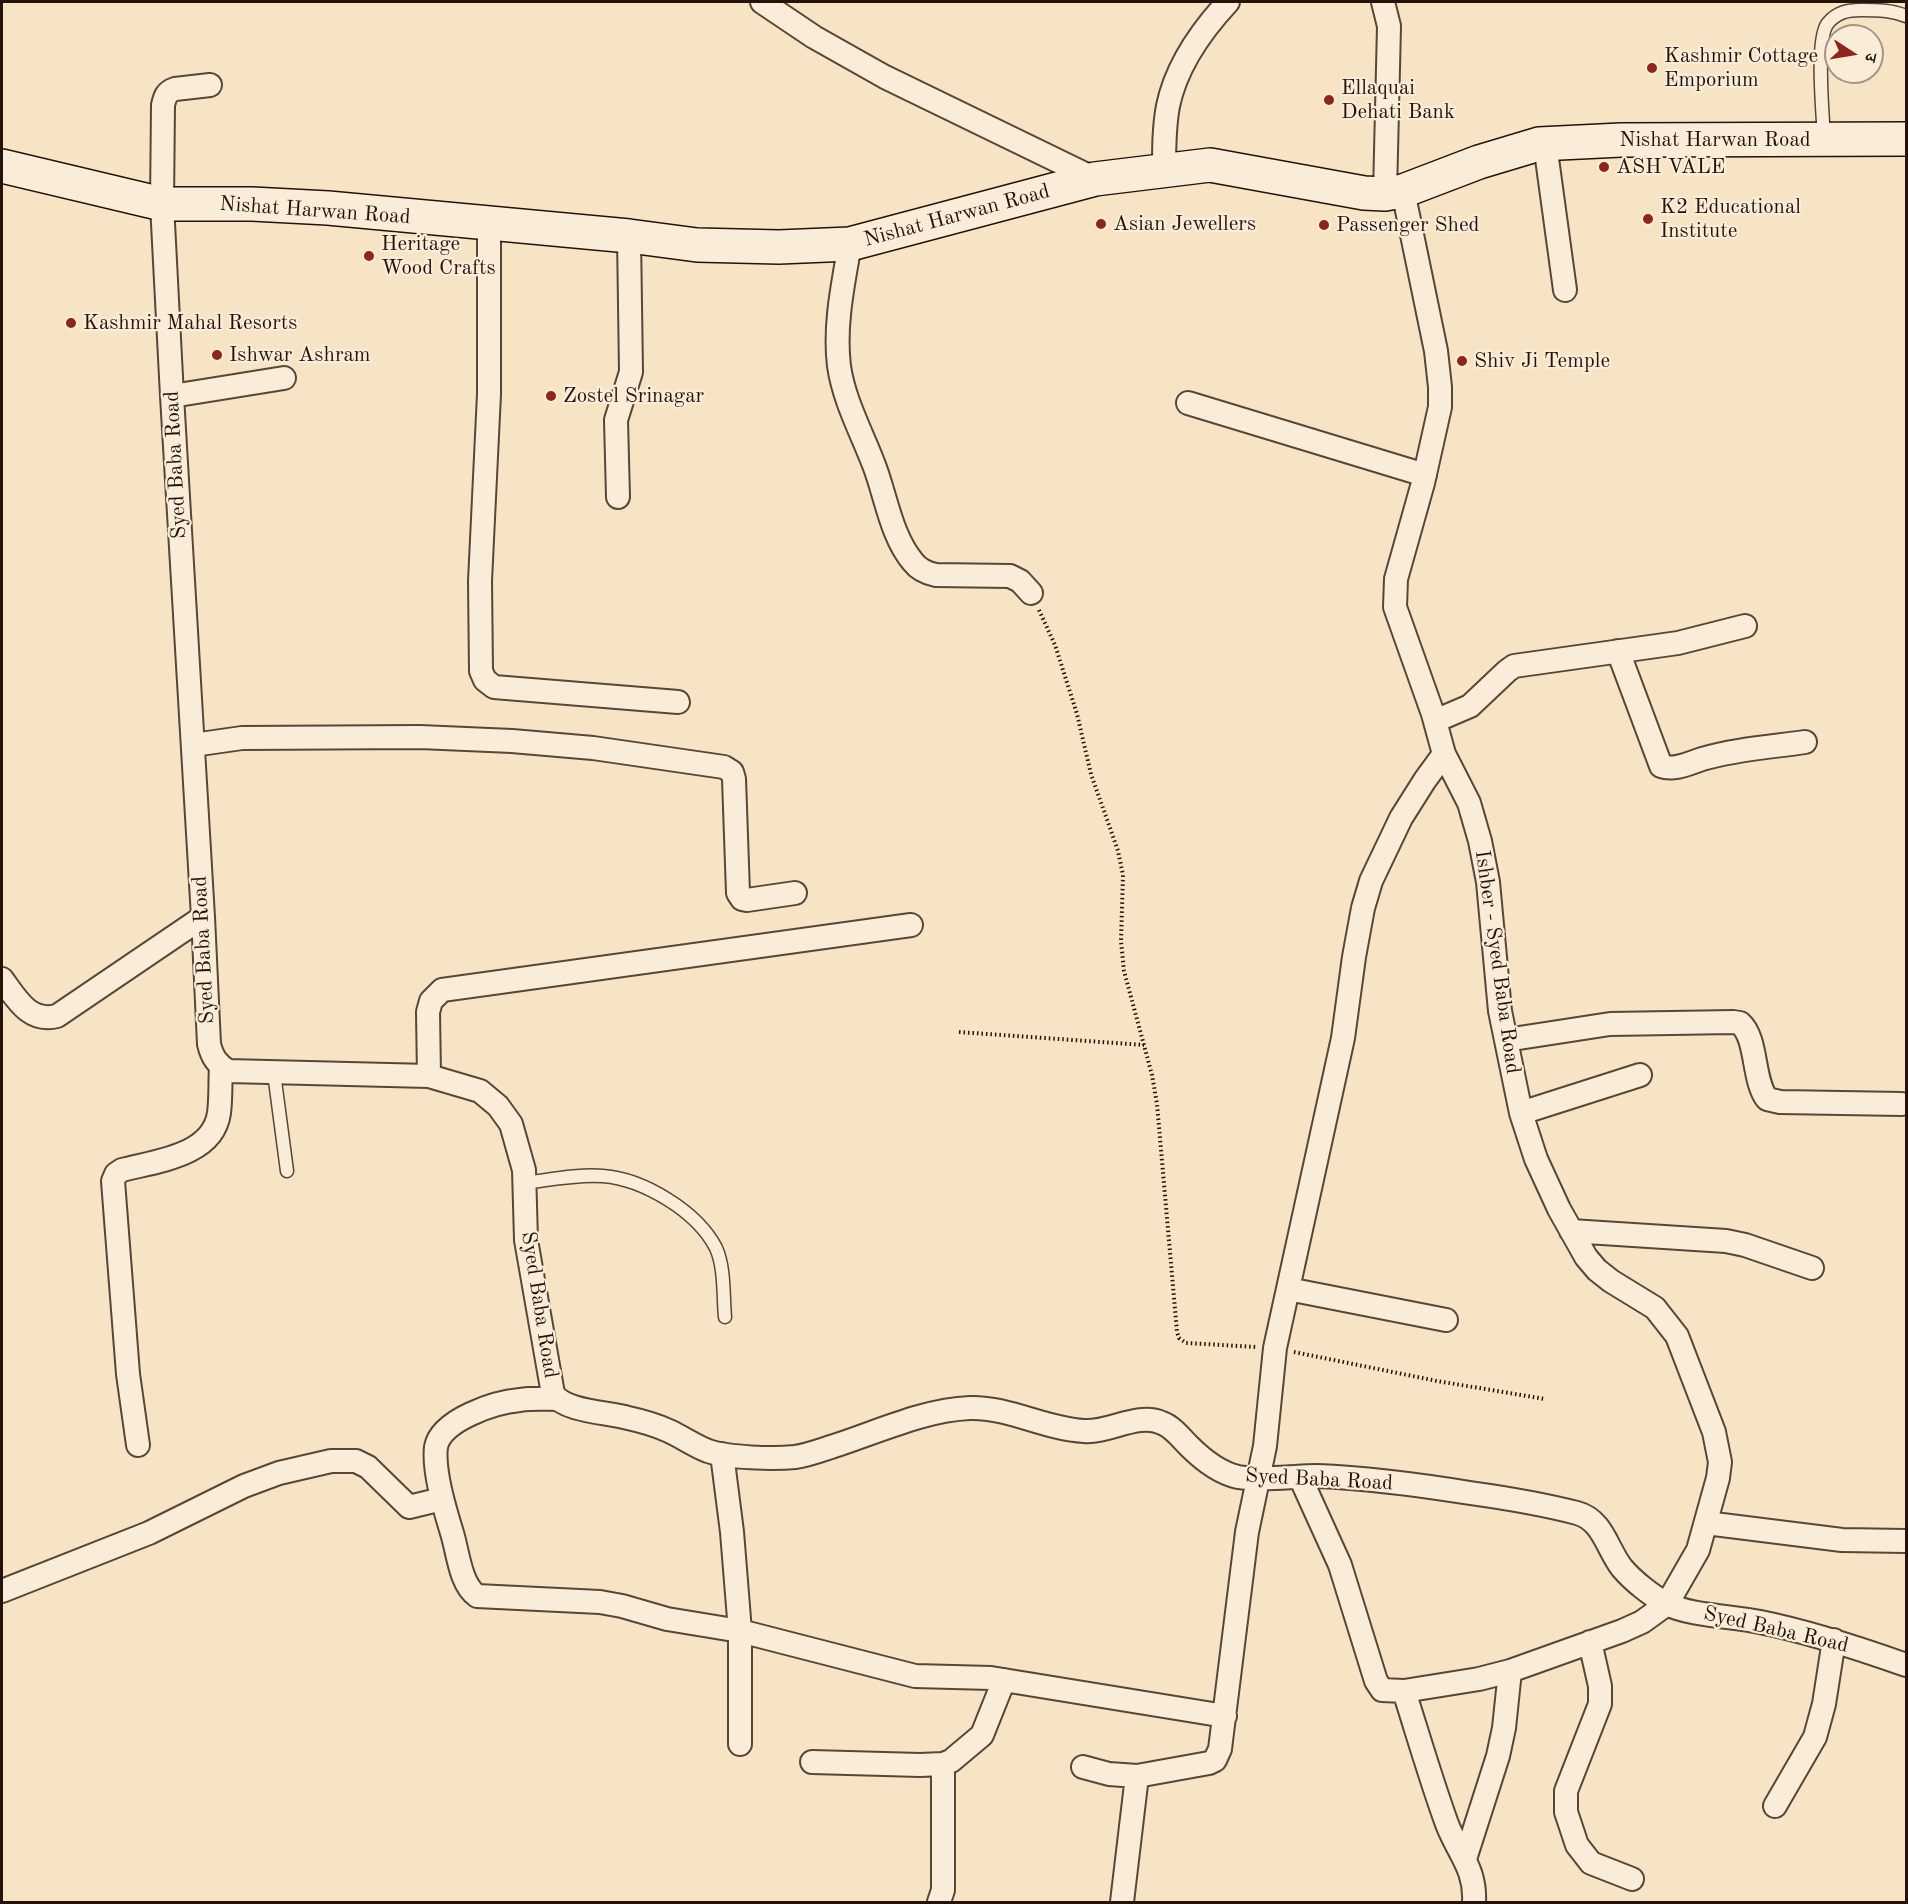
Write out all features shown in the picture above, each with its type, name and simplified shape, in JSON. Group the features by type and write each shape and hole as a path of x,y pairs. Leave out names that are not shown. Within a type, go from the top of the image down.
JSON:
{"main road":[{"name":"Nishat Harwan Road","path":"2,166 162,204 252,204 328,208 629,236 697,245 779,247 850,244 1095,179 1210,165 1364,194 1394,193 1479,162 1545,144 1621,140 1906,139"}],"street":[{"path":"762,2 814,37 885,77 1095,179"},
{"path":"1164,171 1165,124 1168,104 1175,84 1197,40 1228,2"},
{"name":"Ishber - Syed Baba Road","path":"1383,2 1389,26 1394,193 1436,351 1440,387 1440,407 1436,431 1396,579 1395,607 1399,624 1435,721 1444,754 1469,803 1480,842 1488,882 1500,1011 1521,1113 1536,1159 1559,1209 1586,1257 1611,1281 1655,1308 1677,1336 1714,1432 1719,1455 1718,1478 1706,1523 1698,1550 1667,1604"},
{"name":"Syed Baba Road","path":"210,85 170,90 165,96 162,204 209,1044 214,1060 228,1071 429,1076 480,1091 498,1106 511,1124 524,1170 526,1240 553,1394 557,1399 570,1406 648,1423 708,1451 722,1454 795,1457 811,1454 935,1413 972,1408 1007,1413 1061,1428 1083,1431 1096,1431 1148,1419 1159,1421 1171,1428 1194,1451 1223,1472 1236,1476 1258,1478 1317,1476 1438,1488 1526,1501 1585,1516 1598,1527 1620,1565 1629,1575 1667,1604 1683,1610 1756,1621 1834,1640 1906,1665"},
{"path":"1545,144 1565,290"},
{"path":"489,224 489,394 480,581 481,671 485,680 494,687 678,702"},
{"path":"618,497 616,420 631,372 629,236"},
{"path":"850,244 839,310 837,338 839,366 850,406 875,465 899,538 911,561 927,573 1010,576 1020,581 1031,593"},
{"path":"172,396 284,378"},
{"path":"1188,403 1425,475"},
{"path":"1435,721 1470,706 1514,666 1678,643 1745,626"},
{"path":"1618,651 1661,766 1675,767 1719,754 1805,742"},
{"path":"193,745 242,738 420,737 512,741 593,748 724,767 732,772 734,779 740,897 747,900 795,893"},
{"path":"1083,1767 1109,1774 1137,1776 1209,1763 1215,1760 1220,1749 1247,1532 1265,1446 1275,1348 1343,1038 1363,908 1375,871 1401,818 1444,754"},
{"path":"2,979 26,1010 42,1017 57,1016 203,916"},
{"path":"429,1076 428,1012 431,1001 442,990 911,925"},
{"path":"1506,1040 1610,1024 1740,1023 1748,1034 1760,1087 1767,1099 1780,1102 1902,1104"},
{"path":"138,1445 128,1374 113,1181 116,1174 122,1170 180,1155 208,1139 219,1114 221,1067"},
{"path":"1521,1113 1640,1076"},
{"path":"1571,1231 1726,1241 1745,1245 1812,1268"},
{"path":"1288,1289 1446,1320"},
{"path":"557,1399 519,1400 498,1404 456,1421 445,1430 436,1448 442,1499 467,1584 477,1596 600,1602 667,1619 740,1631 915,1676 991,1678 1225,1716"},
{"path":"722,1454 732,1532 740,1631 740,1744"},
{"path":"2,1591 149,1533 244,1486 279,1473 332,1461 356,1461 368,1467 409,1507 442,1499"},
{"path":"1300,1477 1340,1565 1376,1681 1382,1690 1404,1691 1479,1679 1510,1671 1642,1622 1667,1604"},
{"path":"1706,1523 1842,1540 1906,1541"},
{"path":"1775,1806 1815,1737 1824,1704 1834,1640"},
{"path":"1590,1642 1600,1686 1600,1704 1566,1791 1566,1812 1577,1845 1591,1863 1632,1879"},
{"path":"1465,1859 1498,1756 1504,1728 1510,1671"},
{"path":"812,1762 943,1764 957,1756 982,1735 1004,1680"},
{"path":"1404,1691 1448,1826 1465,1859 1473,1881 1474,1902"},
{"path":"939,1902 943,1890 943,1764"},
{"path":"1122,1902 1137,1776"}],"lane":[{"path":"1824,139 1821,55 1826,25 1837,14 1848,10 1889,10 1906,16"},
{"path":"274,1073 287,1171"},
{"path":"524,1183 602,1176 619,1179 664,1197 685,1212 705,1233 716,1249 721,1265 725,1317"}],"path":[{"path":"1031,593 1058,655 1077,714 1091,774 1118,851 1122,875 1121,941 1124,971 1152,1075 1157,1104 1175,1324 1179,1338 1186,1343 1275,1348 1437,1381 1545,1399"},
{"path":"959,1032 1144,1045"}],"place":[{"name":"Kashmir Cottage Emporium","path":"1652,68"},
{"name":"Ellaquai Dehati Bank","path":"1329,100"},
{"name":"ASH VALE","path":"1604,167"},
{"name":"K2 Educational Institute","path":"1648,219"},
{"name":"Asian Jewellers","path":"1101,224"},
{"name":"Passenger Shed","path":"1324,225"},
{"name":"Heritage Wood Crafts","path":"369,256"},
{"name":"Kashmir Mahal Resorts","path":"71,323"},
{"name":"Ishwar Ashram","path":"217,355"},
{"name":"Shiv Ji Temple","path":"1462,361"},
{"name":"Zostel Srinagar","path":"551,396"}]}
